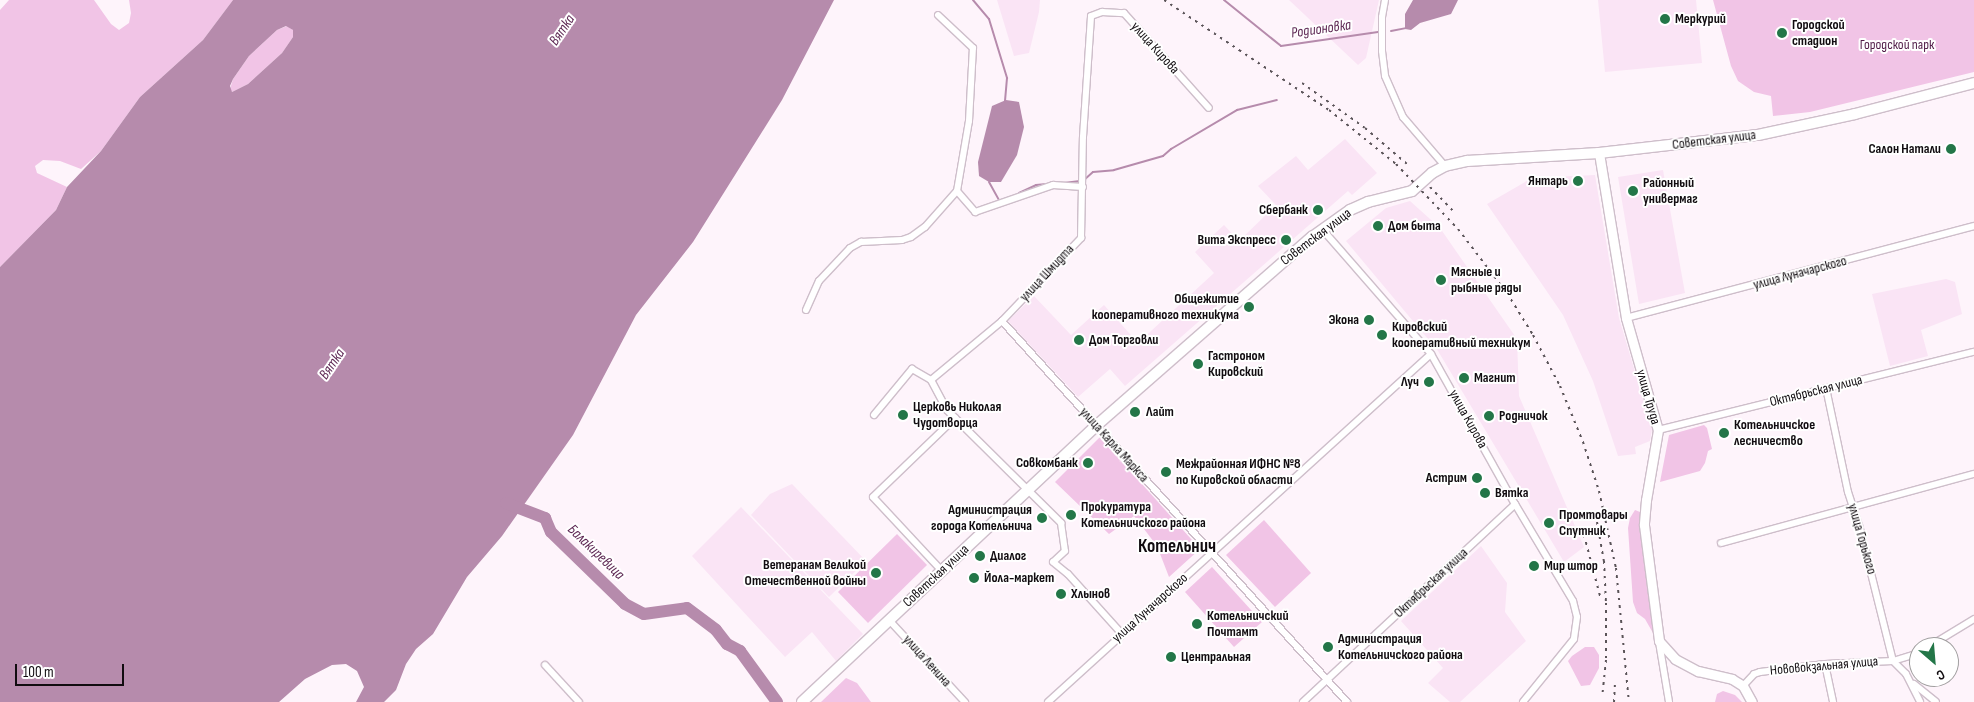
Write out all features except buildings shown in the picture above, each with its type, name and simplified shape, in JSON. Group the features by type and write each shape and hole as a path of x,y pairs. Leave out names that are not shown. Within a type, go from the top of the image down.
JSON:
{"main road":[{"name":"Советская улица","path":"804,700 1097,425 1322,229 1359,206 1412,191 1432,173 1445,166 1468,161 1600,153 1758,135 1855,114 1974,83"}],"street":[{"path":"1385,0 1382,25 1382,51 1385,76 1403,117 1445,166"},
{"name":"улица Кирова","path":"1091,16 1102,12 1124,13 1209,108"},
{"path":"806,310 819,280 850,248 861,242 902,240 911,237 925,227 957,191 969,121 973,48 938,15"},
{"name":"улица Шмидта","path":"931,380 1002,321 1081,238 1083,137 1091,16"},
{"name":"улица Труда","path":"1600,153 1626,318 1658,430 1646,500 1644,525 1669,702"},
{"path":"957,191 975,212 1052,185 1083,187"},
{"name":"улица Луначарского","path":"1626,318 1974,226"},
{"name":"улица Кирова","path":"1322,229 1431,354 1515,504 1573,601 1576,609 1577,631 1570,646 1522,702"},
{"name":"улица Карла Маркса","path":"1002,321 1347,702"},
{"name":"Октябрьская улица","path":"1658,430 1974,352"},
{"name":"улица Луначарского","path":"1048,702 1431,354"},
{"path":"874,415 912,369 931,380 947,410 1061,523 1065,551 1053,562 1068,574 1122,634"},
{"name":"улица Горького","path":"1826,388 1852,506 1860,525 1893,661 1909,680"},
{"path":"942,571 872,497 955,418"},
{"path":"1721,543 1974,474"},
{"name":"Октябрьская улица","path":"1303,702 1515,504"},
{"path":"1944,637 1974,619"},
{"name":"улица Ленина","path":"889,620 965,702"},
{"path":"1659,641 1675,659 1698,670 1732,679 1743,686 1752,702"},
{"name":"Нововокзальная улица","path":"1743,686 1754,674 1760,672 1826,664 1893,661 1909,655"},
{"path":"1826,664 1832,702"},
{"path":"545,665 579,702"},
{"name":"улица Горького","path":"1914,687 1920,702"},
{"name":"улица Горького","path":"1917,687 1936,702"}],"shaded area":[{"path":"997,0 1040,0 1029,53 1014,56"},
{"path":"1289,0 1379,0 1366,58 1358,65"},
{"path":"1598,0 1696,0 1702,63 1605,72"},
{"path":"1345,139 1377,173 1352,195 1348,191 1125,386 1110,369 1078,397 1008,321 1034,296 1071,335 1104,305 1138,343 1214,273 1195,252 1224,225 1239,241 1276,205 1258,186 1296,156 1308,170"},
{"path":"1663,170 1685,293 1639,304 1618,177"},
{"path":"1595,175 1619,318 1652,429 1650,441 1635,447 1636,454 1618,456 1593,381 1563,315 1487,204 1532,178"},
{"path":"1410,201 1440,228 1517,339 1519,396 1584,547 1564,562 1438,351 1346,241 1386,208"},
{"path":"1946,279 1955,282 1962,314 1921,330 1928,356 1890,366 1872,294"},
{"path":"792,484 866,561 829,597 751,515 770,494"},
{"path":"741,507 863,634 836,661 812,632 785,657 692,556"},
{"path":"1481,546 1507,583 1505,612 1526,641 1460,702 1450,702 1428,683 1443,668 1401,621"}],"green space":[{"path":"9,0 94,0 111,24 119,30 129,23 131,13 129,0 233,0 203,40 140,97 101,151 81,169 60,161 43,160 35,166 37,173 67,187 56,210 0,267 0,10"},
{"name":"Городской парк","path":"1713,0 1974,0 1974,72 1810,112 1773,116 1771,96 1754,92 1738,81 1731,66"},
{"path":"287,26 293,30 293,37 282,53 248,84 232,92 230,89 233,79 249,56 277,30"},
{"path":"1704,425 1707,428 1712,449 1708,451 1705,463 1700,471 1660,482 1669,435"},
{"path":"1100,437 1200,549 1169,577 1157,546 1134,516 1109,534 1055,482"},
{"path":"1635,510 1640,512 1647,588 1655,631 1653,633 1645,619 1637,613 1633,602 1628,528 1630,518"},
{"path":"1264,520 1311,573 1275,607 1226,555"},
{"path":"897,534 927,565 868,623 838,592"},
{"path":"1212,567 1262,622 1234,647 1185,592"},
{"path":"1585,647 1594,647 1599,655 1599,668 1590,685 1581,686 1568,661"},
{"path":"846,678 857,683 871,702 821,702"},
{"path":"1723,691 1735,695 1742,702 1715,702 1717,694"}],"water":[{"path":"233,0 834,0 782,100 693,242 636,315 573,435 502,536 467,577 433,634 416,649 406,664 396,690 384,702 356,702 364,687 357,671 346,664 332,665 305,679 279,702 0,702 0,267 56,210 67,187 101,151 140,97 203,40","holes":["286,26 293,30 293,37 282,53 248,84 232,92 230,86 233,79 249,56 277,30"]},
{"path":"1413,0 1458,0 1451,14 1420,23 1411,30 1405,29 1405,14"},
{"path":"1006,100 1019,102 1024,127 1017,155 1001,182 989,182 979,176 978,162 992,106"}],"waterway":[{"path":"973,0 989,19 1007,78 1005,102"},
{"name":"Родионовка","path":"1224,0 1281,46 1378,32"},
{"name":"Родионовка","path":"1391,31 1406,28"},
{"path":"1084,180 1093,172 1114,170 1163,156 1171,149 1237,110 1277,100"},
{"path":"1064,183 1080,181"},
{"path":"989,182 1000,202"},
{"path":"1019,193 1036,185 1047,184"},
{"name":"Балакиревица","path":"506,503 545,518 551,532 625,604 644,614 687,608 716,630 727,644 740,651 777,702"}],"railway":[{"path":"1164,0 1329,110 1396,164 1458,229 1507,293 1533,335 1560,386 1583,442 1599,491 1616,568 1629,702"},
{"path":"1302,83 1365,128 1407,164"},
{"path":"1430,187 1456,214"},
{"path":"1597,522 1604,561 1606,603 1606,660 1602,696"},
{"path":"1584,535 1601,600"},
{"path":"1614,702 1615,685"}],"place":[{"name":"Меркурий","path":"1665,19"},
{"name":"Городской стадион","path":"1782,33"},
{"name":"Салон Натали","path":"1951,149"},
{"name":"Янтарь","path":"1578,181"},
{"name":"Районный универмаг","path":"1633,191"},
{"name":"Сбербанк","path":"1318,210"},
{"name":"Дом быта","path":"1378,226"},
{"name":"Вита Экспресс","path":"1286,240"},
{"name":"Мясные и рыбные ряды","path":"1441,280"},
{"name":"Общежитие кооперативного техникума","path":"1249,307"},
{"name":"Экона","path":"1369,320"},
{"name":"Кировский кооперативный техникум","path":"1382,335"},
{"name":"Дом Торговли","path":"1079,340"},
{"name":"Гастроном Кировский","path":"1198,364"},
{"name":"Магнит","path":"1464,378"},
{"name":"Луч","path":"1429,382"},
{"name":"Лайт","path":"1135,412"},
{"name":"Церковь Николая Чудотворца","path":"903,415"},
{"name":"Родничок","path":"1489,416"},
{"name":"Котельничское лесничество","path":"1724,433"},
{"name":"Совкомбанк","path":"1088,463"},
{"name":"Межрайонная ИФНС №8 по Кировской области","path":"1166,472"},
{"name":"Астрим","path":"1477,478"},
{"name":"Вятка","path":"1485,493"},
{"name":"Прокуратура Котельничского района","path":"1071,515"},
{"name":"Администрация города Котельнича","path":"1042,518"},
{"name":"Промтовары Спутник","path":"1549,523"},
{"name":"Диалог","path":"980,556"},
{"name":"Мир штор","path":"1534,566"},
{"name":"Ветеранам Великой Отечественной войны","path":"876,573"},
{"name":"Йола-маркет","path":"974,578"},
{"name":"Хлынов","path":"1061,594"},
{"name":"Котельничский Почтамт","path":"1197,624"},
{"name":"Администрация Котельничского района","path":"1328,647"},
{"name":"Центральная","path":"1171,657"}],"district":[{"name":"Котельнич","path":"1177,547"}]}
